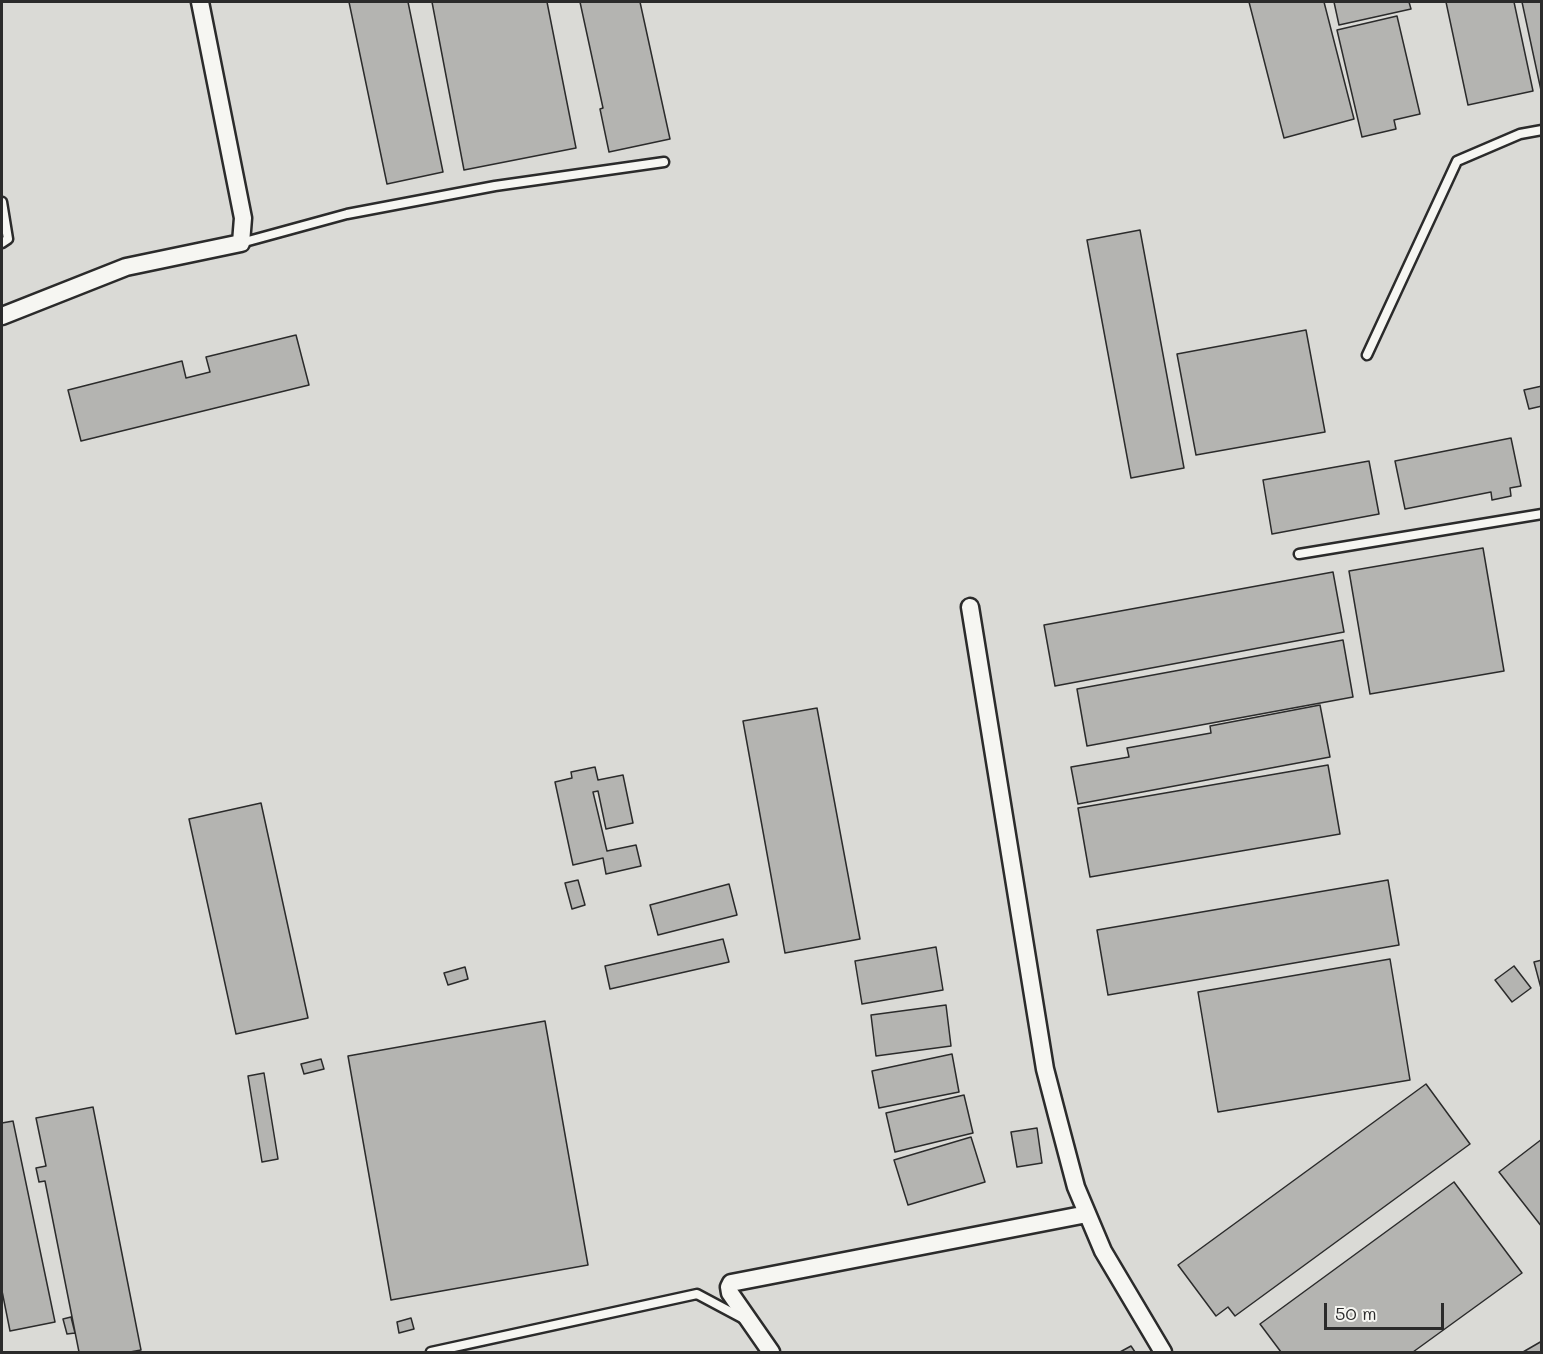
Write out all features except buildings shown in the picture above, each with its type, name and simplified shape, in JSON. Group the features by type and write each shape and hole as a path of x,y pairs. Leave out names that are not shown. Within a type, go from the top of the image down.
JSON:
{"street":[{"path":"2,316 126,267 241,243 243,218 200,2"},
{"path":"970,607 1045,1069 1076,1186 1102,1251 1163,1353"},
{"path":"771,1353 730,1293 731,1283 1087,1214"}],"lane":[{"path":"1367,355 1457,161 1520,134 1542,130"},
{"path":"241,243 347,214 495,186 664,162"},
{"path":"2,202 8,239 2,243"},
{"path":"1299,554 1542,514"},
{"path":"431,1353 698,1294 748,1321"}],"shaded area":[{"path":"2,2 1541,2 1541,1352 2,1352"}]}
